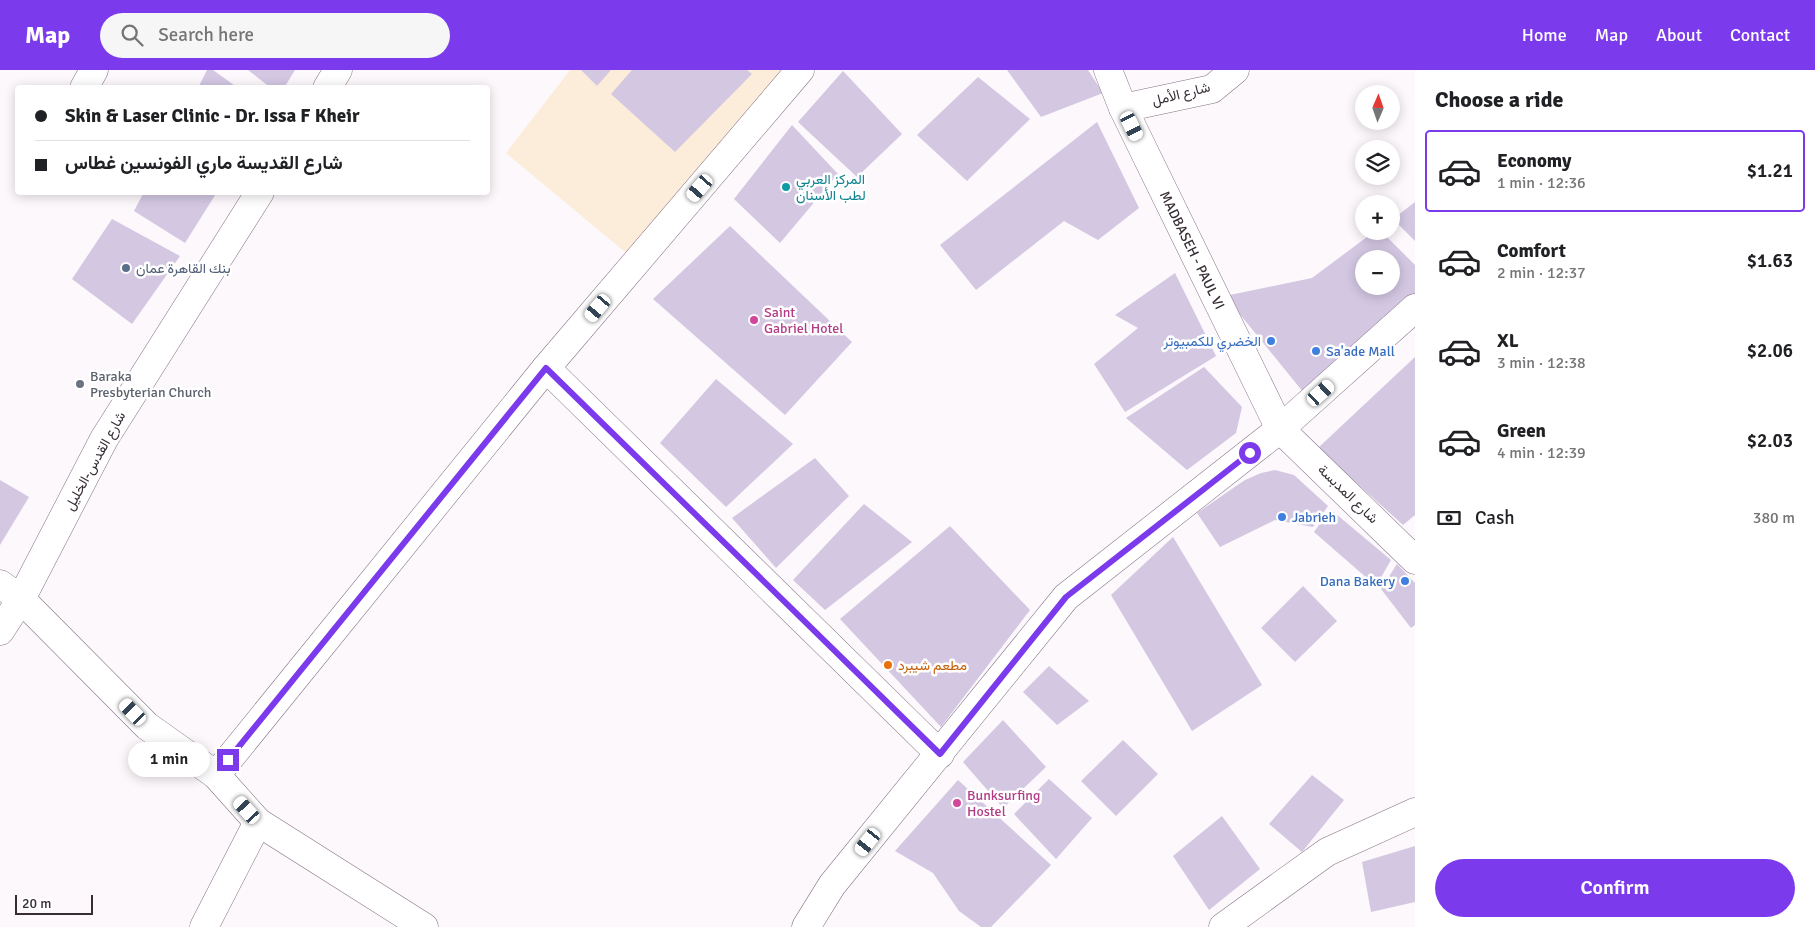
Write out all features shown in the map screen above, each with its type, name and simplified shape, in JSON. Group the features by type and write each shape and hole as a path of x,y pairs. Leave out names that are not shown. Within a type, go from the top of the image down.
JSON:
{"street":[{"path":"86,85 94,70"},
{"path":"329,85 338,70"},
{"path":"216,775 546,368 800,70"},
{"name":"MADBASEH - PAUL VI","path":"1108,70 1123,108 1280,429"},
{"name":"شارع الأمل","path":"1123,108 1212,88 1235,70"},
{"name":"شارع القدس-الخليل","path":"0,631 7,594 258,195"},
{"path":"806,927 832,886 1066,597 1280,429 1415,308"},
{"path":"546,368 940,754"},
{"name":"شارع المدبسة","path":"1280,429 1415,560"},
{"path":"7,594 147,726 216,775 258,822 424,927"},
{"path":"1223,927 1327,852 1415,812"},
{"path":"204,927 258,822"}],"shaded area":[{"path":"570,70 800,70 637,262 506,153"}],"building":[{"path":"207,70 213,70 234,85 200,85"},
{"path":"248,70 295,70 286,85 267,85"},
{"path":"581,70 611,70 597,86"},
{"path":"632,70 747,70 752,74 675,152 611,94"},
{"path":"1007,70 1088,70 1103,93 1041,117"},
{"path":"843,71 902,134 857,177 798,122"},
{"path":"978,77 1030,119 967,181 917,135"},
{"path":"1097,122 1139,208 1098,240 1064,221 976,290 940,245"},
{"name":"المركز العربي لطب الأسنان","path":"792,125 838,174 780,243 734,199"},
{"path":"142,195 215,195 185,243 134,211"},
{"path":"1415,202 1415,241 1400,226 1400,214"},
{"name":"بنك القاهرة عمان","path":"112,219 180,256 132,324 72,279"},
{"name":"Saint Gabriel Hotel","path":"730,226 852,342 785,415 653,299"},
{"name":"Sa'ade Mall","path":"1363,240 1390,240 1400,250 1415,265 1415,304 1308,398 1225,296 1312,278"},
{"path":"1175,273 1216,356 1125,412 1094,364 1138,328 1115,315"},
{"path":"1415,357 1415,515 1403,525 1318,448"},
{"path":"1204,367 1242,407 1236,433 1187,470 1126,418"},
{"path":"716,379 793,444 726,507 660,443"},
{"path":"815,458 849,496 776,568 732,518"},
{"path":"1275,470 1294,475 1328,506 1313,527 1275,520 1220,547 1197,513 1245,480 1261,473"},
{"path":"0,480 29,497 0,545"},
{"path":"864,504 912,542 825,610 793,580"},
{"path":"1330,509 1391,560 1376,586 1314,532"},
{"path":"950,526 1030,610 941,727 840,619"},
{"path":"1173,537 1262,685 1192,731 1111,595"},
{"path":"1397,564 1415,583 1415,625 1411,628 1381,589"},
{"path":"1303,586 1337,621 1295,662 1261,628"},
{"path":"1049,666 1089,701 1057,725 1023,692"},
{"path":"1003,720 1046,767 1003,808 963,762"},
{"path":"1123,740 1158,774 1116,816 1081,781"},
{"path":"1312,775 1344,800 1302,852 1269,824"},
{"path":"1049,779 1092,818 1056,859 1014,814"},
{"path":"958,780 1051,865 991,927 981,927 959,911 933,873 895,851"},
{"path":"1222,816 1260,869 1209,910 1173,856"},
{"path":"1415,846 1415,902 1371,912 1362,862"}],"place":[{"name":"المركز العربي لطب الأسنان","path":"786,187"},
{"name":"بنك القاهرة عمان","path":"126,268"},
{"name":"Saint Gabriel Hotel","path":"754,320"},
{"name":"الخضري للكمبيوتر","path":"1271,341"},
{"name":"Sa'ade Mall","path":"1316,351"},
{"name":"Baraka Presbyterian Church","path":"80,384"},
{"name":"Jabrieh","path":"1282,517"},
{"name":"Dana Bakery","path":"1405,581"},
{"name":"مطعم شيبرد","path":"888,665"},
{"name":"Bunksurfing Hostel","path":"957,803"}],"route":[{"path":"228,760 546,368 940,754 1066,597 1250,453"}]}
